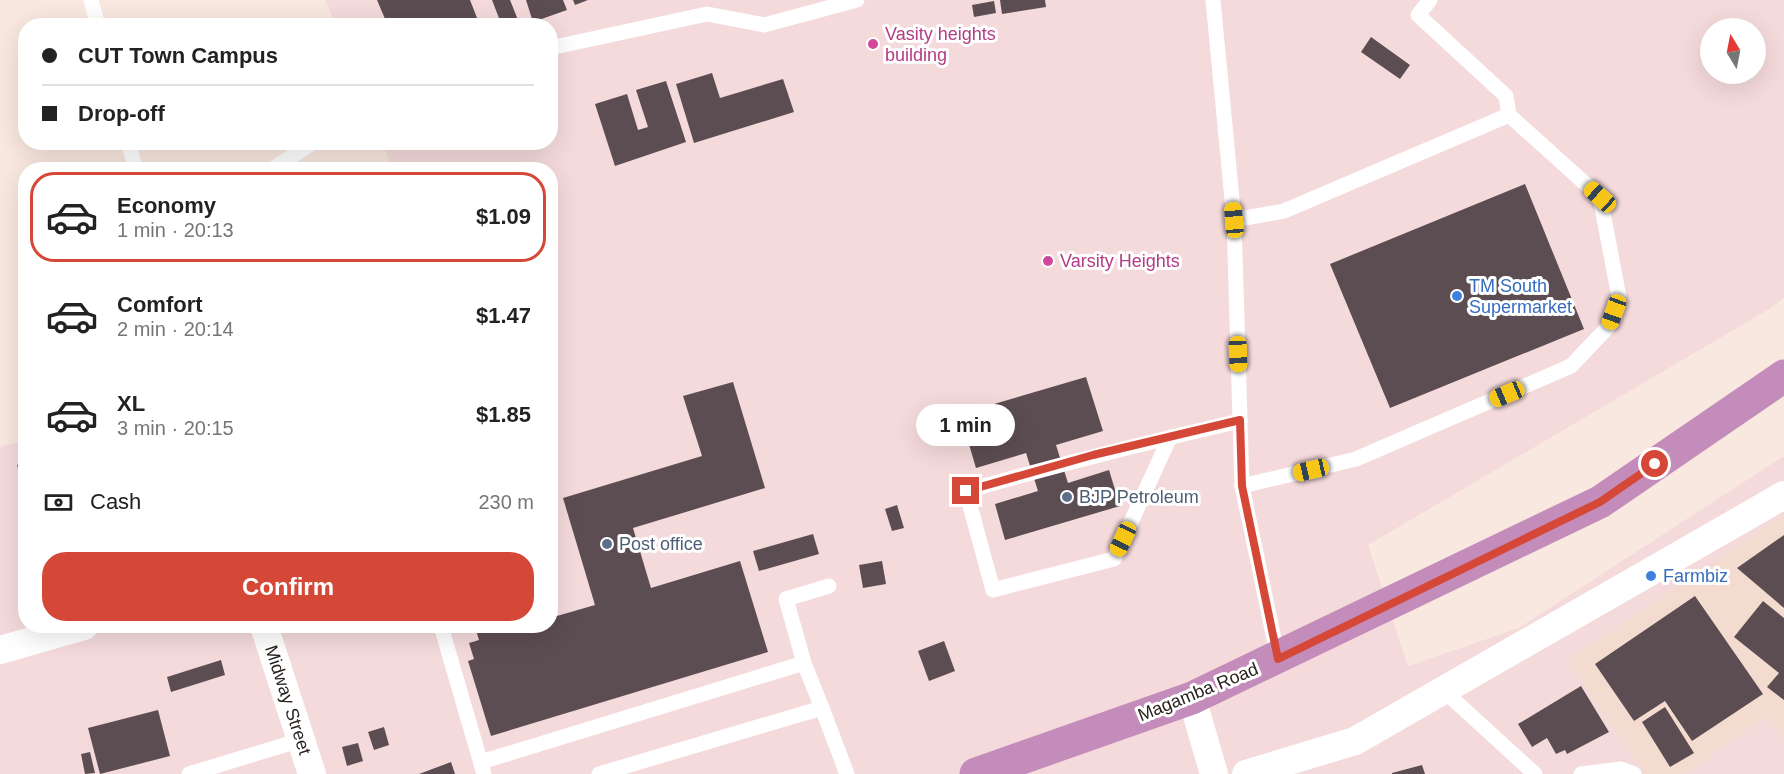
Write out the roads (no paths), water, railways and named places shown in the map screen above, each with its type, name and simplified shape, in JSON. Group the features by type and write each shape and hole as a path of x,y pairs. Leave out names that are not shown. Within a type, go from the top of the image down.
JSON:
{"highway":[{"name":"Magamba Road","path":"976,774 1192,698 1278,659 1600,502 1784,376"}],"street":[{"path":"1246,774 1355,741 1784,495"},
{"path":"0,650 60,633"},
{"name":"Midway Street","path":"266,633 312,774"},
{"path":"1192,698 1214,774"}],"lane":[{"path":"91,0 96,18"},
{"path":"558,46 707,14 764,26 857,0"},
{"path":"1213,0 1234,220 1242,486 1278,659"},
{"path":"1242,486 1356,459 1560,371 1571,366 1608,327 1619,297 1600,197 1509,115 1506,96 1418,15 1430,0"},
{"path":"1234,220 1284,211 1509,115"},
{"path":"283,162 302,150"},
{"path":"1170,437 1114,559 993,590 966,491 1093,455 1240,420"},
{"path":"829,586 786,599 804,663 847,774"},
{"path":"443,633 482,768 804,663"},
{"path":"1443,690 1535,774"},
{"path":"599,774 822,708"},
{"path":"189,774 301,740"},
{"path":"1581,774 1621,769 1634,774"}],"place":[{"name":"Vasity heights building","path":"873,44"},
{"name":"Varsity Heights","path":"1048,261"},
{"name":"TM South Supermarket","path":"1457,296"},
{"name":"BJP Petroleum","path":"1067,497"},
{"name":"Post office","path":"607,544"},
{"name":"Farmbiz","path":"1651,576"}]}
